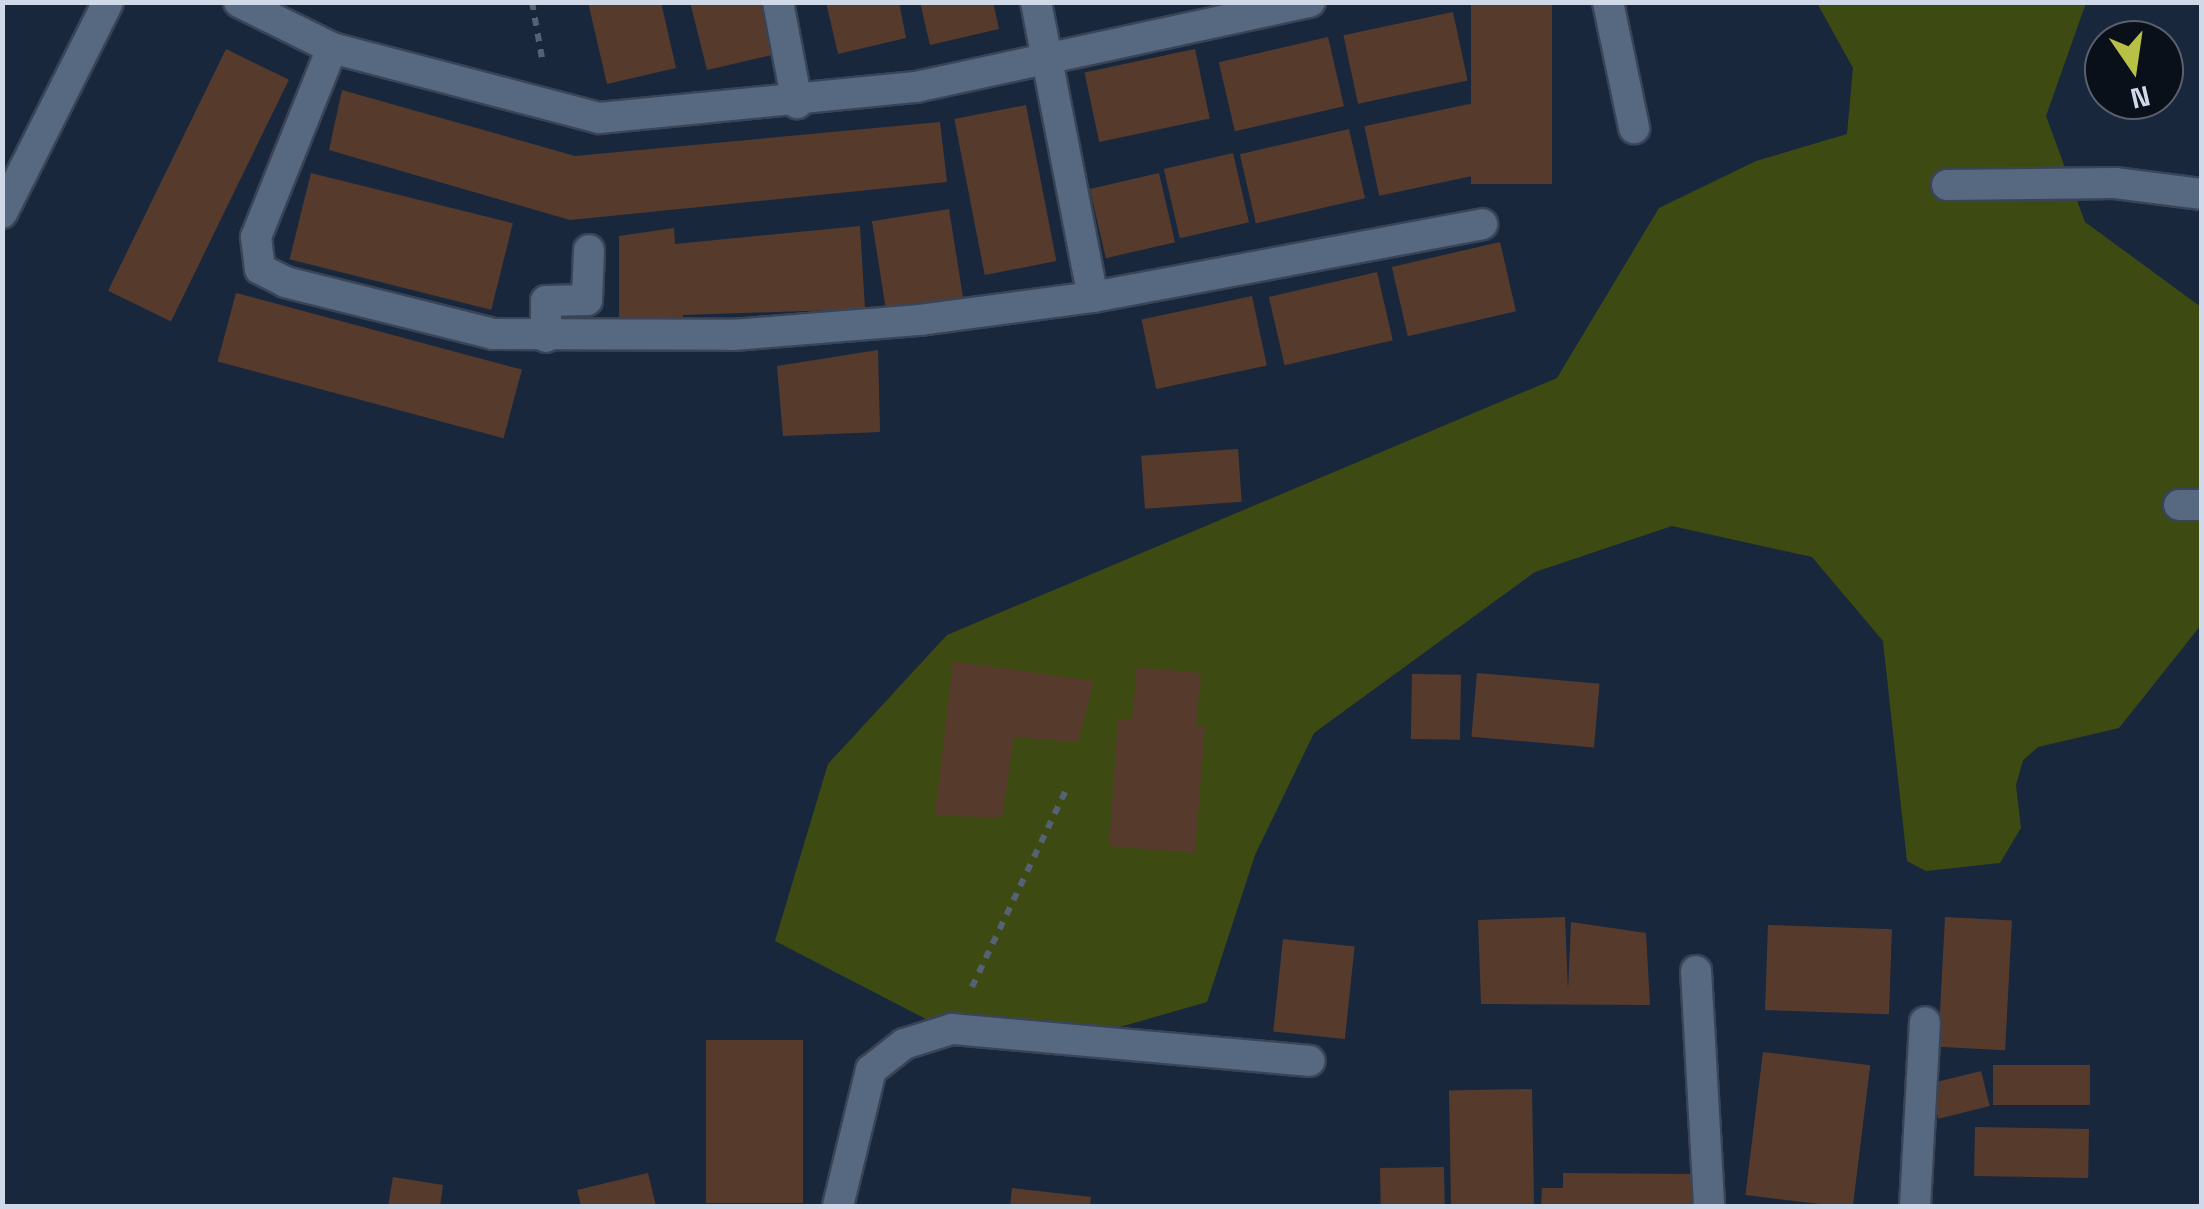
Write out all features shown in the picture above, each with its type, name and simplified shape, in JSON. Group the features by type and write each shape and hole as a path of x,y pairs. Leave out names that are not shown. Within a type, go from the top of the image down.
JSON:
{"street":[{"path":"2,213 108,2"},
{"path":"239,2 332,48 600,118 797,103 1046,63 1307,3"},
{"path":"778,2 797,103"},
{"path":"1036,2 1093,296"},
{"path":"1608,2 1634,128"},
{"path":"332,48 256,237 260,269 284,282 493,334 733,336 1093,296 1482,224"},
{"path":"1947,186 2115,183 2202,194"},
{"path":"546,337 546,301 587,300 589,250"},
{"path":"1696,971 1709,1206"},
{"path":"1915,1206 1925,1022"},
{"path":"838,1206 871,1070 904,1044 952,1029 1310,1061"}],"path":[{"path":"952,1029 1068,786"}],"green space":[{"path":"1817,3 2086,3 2046,116 2085,222 2201,307 2201,625 2119,728 2038,747 2023,760 2016,785 2021,828 2000,863 1926,871 1907,861 1883,641 1812,557 1672,526 1535,572 1314,733 1255,855 1207,1002 1085,1037 926,1019 775,941 828,764 947,635 1557,378 1659,208 1756,161 1847,134 1853,68"}],"building":[{"path":"588,2 661,2 676,68 607,84"},
{"path":"690,2 763,2 776,54 707,70"},
{"path":"826,2 899,2 906,38 838,54"},
{"path":"920,2 993,2 999,29 930,45"},
{"path":"1471,2 1552,2 1552,184 1471,184"},
{"path":"1453,12 1468,80 1358,104 1343,35"},
{"path":"1328,37 1344,106 1235,131 1219,62"},
{"path":"226,49 289,80 171,321 108,291"},
{"path":"1195,49 1210,118 1099,142 1084,72"},
{"path":"342,90 575,156 940,122 947,182 570,220 329,150"},
{"path":"1474,103 1489,172 1379,196 1364,126"},
{"path":"1026,105 1056,261 985,275 954,119"},
{"path":"1349,129 1365,198 1256,223 1240,154"},
{"path":"1233,153 1249,222 1180,238 1164,169"},
{"path":"311,173 513,223 491,310 289,259"},
{"path":"1159,173 1175,242 1106,258 1090,189"},
{"path":"949,209 963,297 886,309 872,221"},
{"path":"860,226 865,309 683,315 683,321 619,327 619,236 674,228 675,244"},
{"path":"1500,242 1516,311 1408,336 1392,267"},
{"path":"1377,272 1393,340 1285,365 1269,297"},
{"path":"236,293 522,370 504,438 218,362"},
{"path":"1252,296 1267,365 1156,389 1141,319"},
{"path":"878,350 880,432 783,436 777,366"},
{"path":"1238,449 1242,502 1145,509 1141,456"},
{"path":"953,661 1094,681 1078,742 1014,737 1002,818 935,815"},
{"path":"1137,667 1201,673 1196,725 1205,727 1195,853 1109,846 1118,720 1132,720"},
{"path":"1477,673 1600,684 1594,747 1471,737"},
{"path":"1412,674 1461,675 1460,740 1411,739"},
{"path":"1565,917 1568,990 1571,922 1646,933 1650,1005 1481,1004 1478,920"},
{"path":"1945,917 2012,921 2005,1050 1938,1047"},
{"path":"1768,925 1892,929 1889,1014 1765,1010"},
{"path":"1283,939 1355,947 1345,1039 1273,1031"},
{"path":"706,1040 803,1040 803,1203 706,1203"},
{"path":"1763,1052 1870,1065 1853,1206 1745,1195"},
{"path":"1993,1065 2090,1065 2090,1105 1993,1105"},
{"path":"1981,1071 1990,1106 1938,1119 1930,1084"},
{"path":"1532,1089 1534,1206 1451,1206 1449,1090"},
{"path":"1975,1127 2089,1129 2088,1178 1974,1176"},
{"path":"1444,1167 1445,1206 1381,1206 1380,1168"},
{"path":"648,1173 656,1206 581,1206 577,1190"},
{"path":"1563,1173 1696,1174 1695,1206 1541,1206 1542,1188 1563,1188"},
{"path":"393,1177 443,1185 440,1206 388,1206"},
{"path":"1012,1188 1091,1197 1090,1206 1010,1206"}]}
